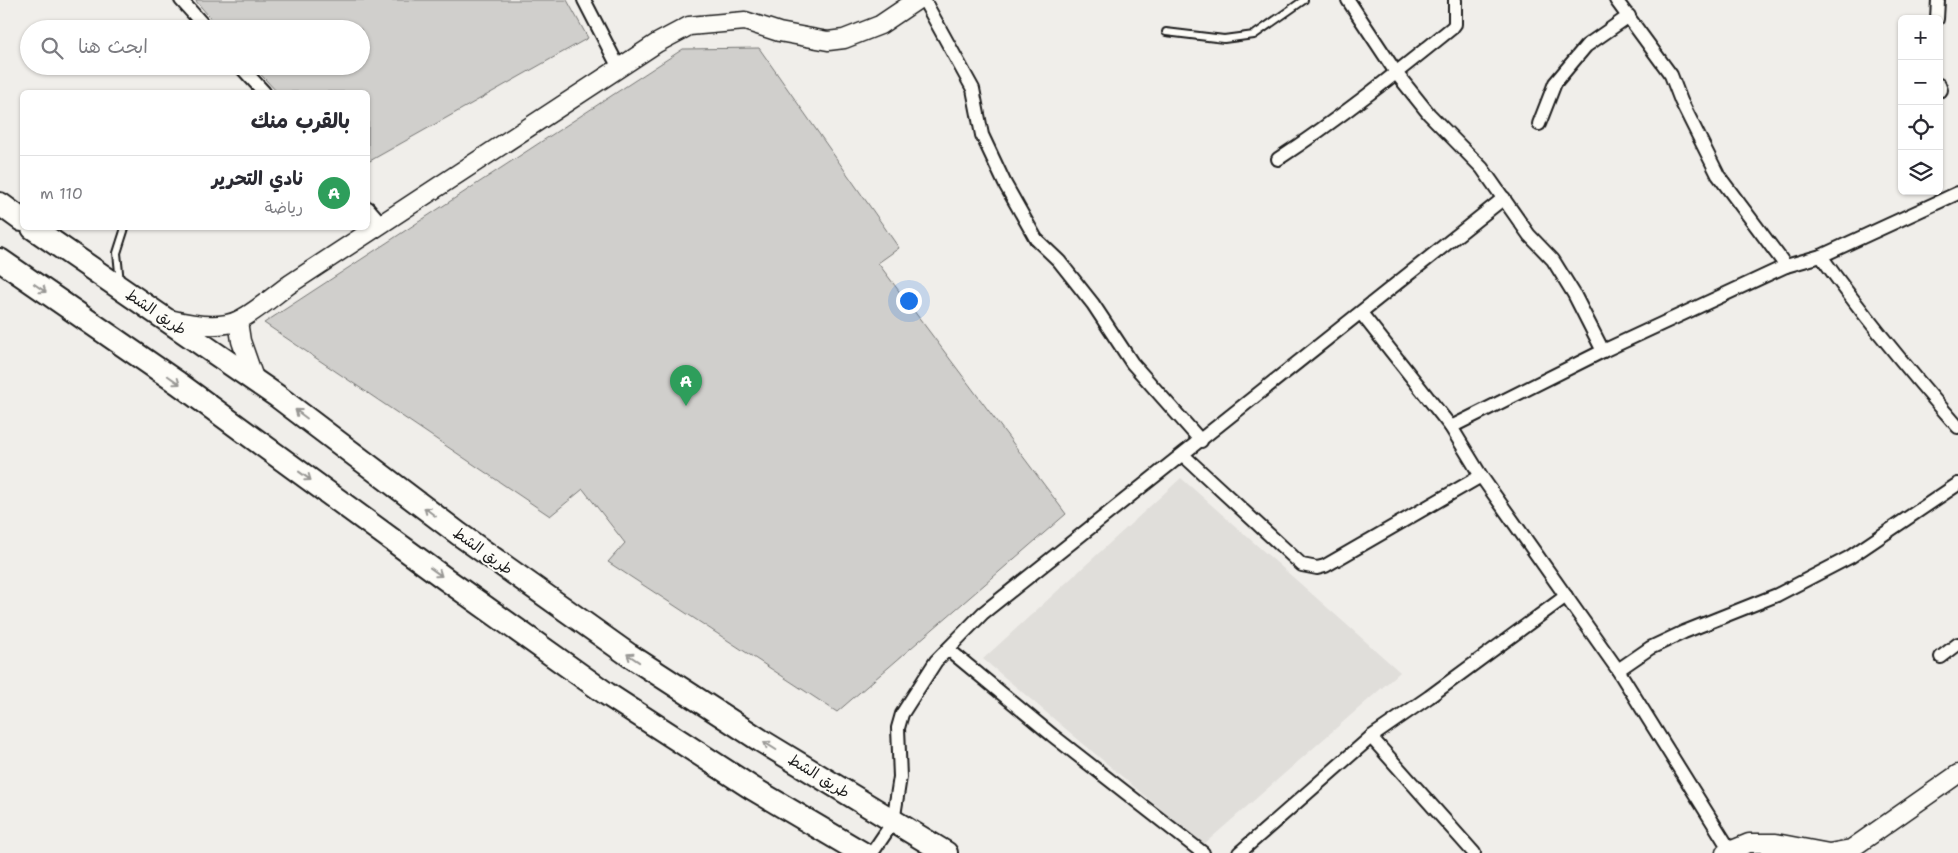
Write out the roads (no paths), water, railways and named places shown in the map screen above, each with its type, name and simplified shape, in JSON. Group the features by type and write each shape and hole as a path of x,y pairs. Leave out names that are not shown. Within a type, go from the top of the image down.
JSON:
{"highway":[{"name":"طريق الشط","path":"37,230 254,381 459,534 629,655 760,740 892,822 946,853"},
{"path":"0,260 178,383 447,580 608,694 752,788 862,853"}],"street":[{"path":"181,0 199,20"},
{"path":"584,0 619,68"},
{"path":"164,317 188,324 213,325 238,321 290,284 657,43 689,26 745,21 779,32 828,40 844,38 880,25 917,0"},
{"path":"924,0 973,89 982,135 1004,184 1036,239 1059,262 1093,304 1132,363 1201,441"},
{"path":"1348,0 1397,74 1429,114 1482,168 1529,235 1553,260 1574,294 1603,351"},
{"path":"1278,159 1334,121 1397,74 1452,28 1455,24 1455,0"},
{"path":"1616,0 1671,75 1681,101 1718,175 1786,266"},
{"path":"1938,0 1938,15"},
{"path":"1539,124 1555,83 1586,46 1629,16"},
{"path":"248,75 262,90"},
{"path":"1451,427 1603,351 1786,266 1821,256 1958,193"},
{"path":"872,853 892,822 900,777 898,728 902,714 936,662 948,649 983,613 1080,534 1201,441 1504,198"},
{"path":"370,210 381,224"},
{"path":"1821,256 1862,312 1958,427"},
{"path":"1361,312 1451,427 1481,476 1618,670 1728,852 1749,843 1776,843 1829,853 1852,849 1958,774"},
{"path":"238,321 241,341 254,381"},
{"path":"1183,455 1302,565 1316,568 1325,566 1481,476"},
{"path":"1618,670 1650,648 1684,632 1777,595 1850,557 1958,484"},
{"path":"1239,853 1371,737 1429,697 1566,596"},
{"path":"1941,657 1958,644"},
{"path":"948,649 1052,735 1203,853"},
{"path":"1371,737 1474,853"}],"lane":[{"path":"1166,32 1224,40 1254,35 1304,0"},
{"path":"121,288 117,253 124,230"}],"place":[{"name":"نادي التحرير","path":"686,406"}]}
